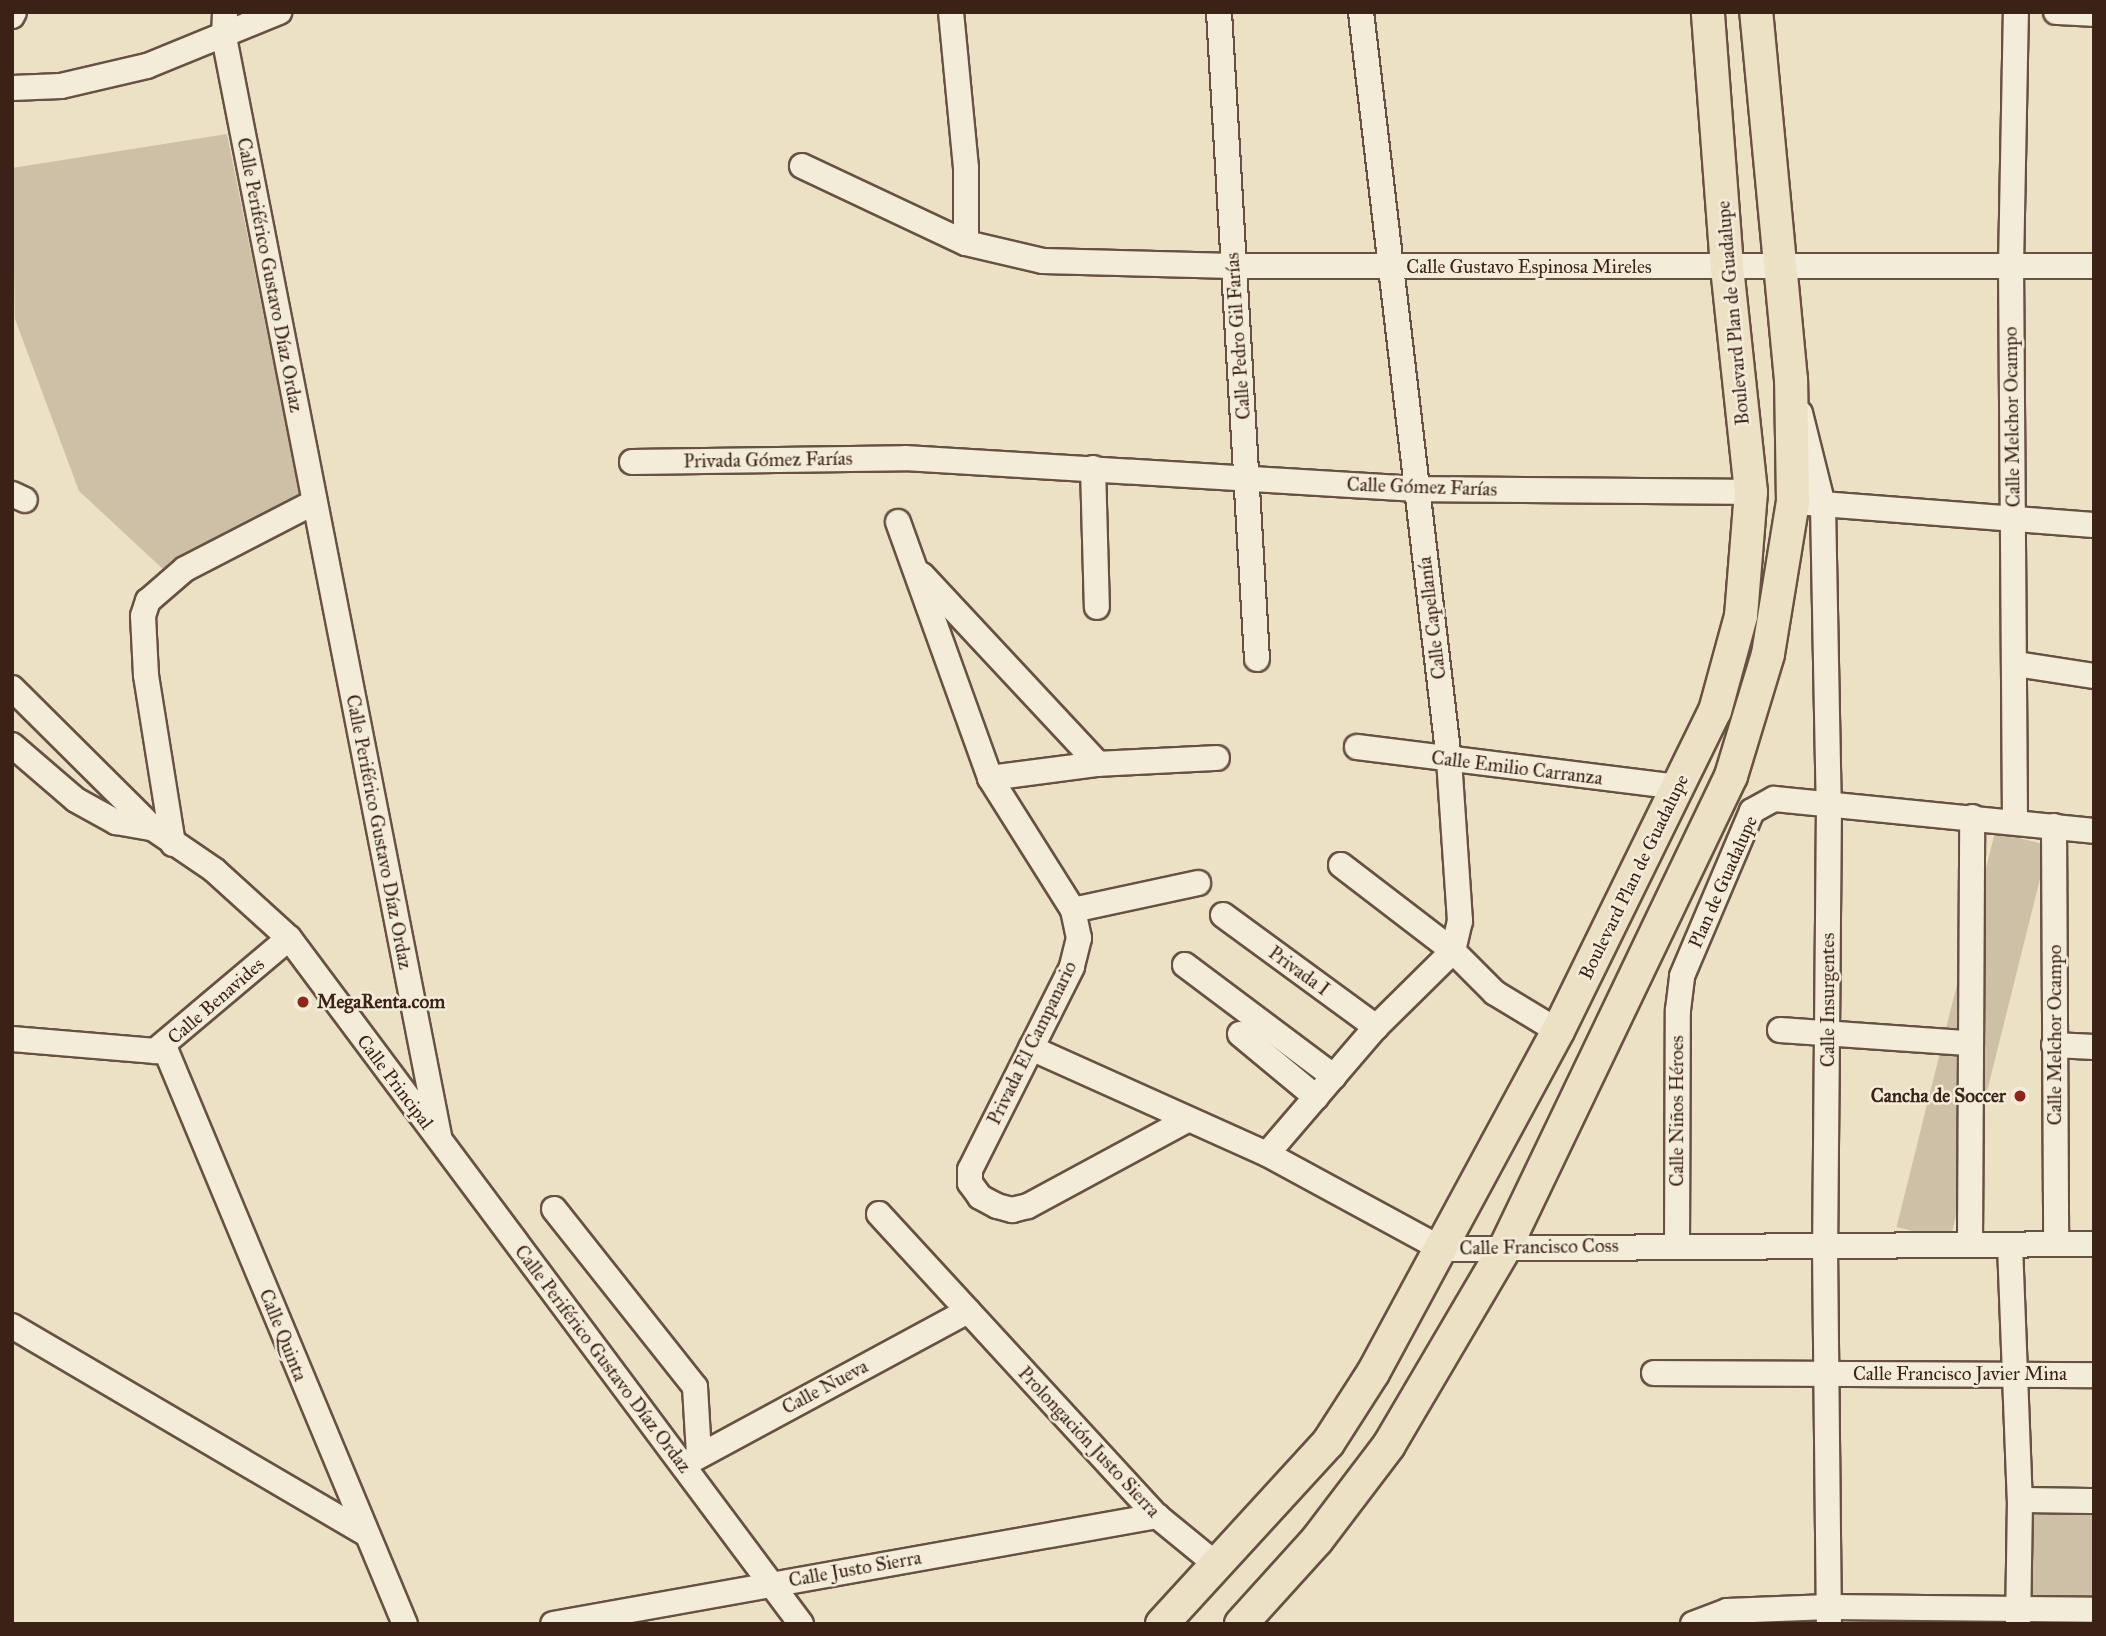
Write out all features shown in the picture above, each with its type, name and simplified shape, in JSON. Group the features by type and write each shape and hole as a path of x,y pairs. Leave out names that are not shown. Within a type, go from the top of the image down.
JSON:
{"main road":[{"name":"Boulevard Plan de Guadalupe","path":"1162,1624 1328,1443 1442,1249 1558,1031 1715,711 1741,616 1751,492 1727,267 1708,12"},
{"path":"1241,1624 1317,1540 1389,1445 1506,1246 1731,776 1768,654 1808,504 1779,269 1756,12"}],"street":[{"path":"12,88 61,86 146,66 224,24 279,12"},
{"path":"951,12 966,168 966,243"},
{"name":"Calle Pedro Gil Farías","path":"1219,12 1257,659"},
{"name":"Calle Capellanía","path":"1361,12 1394,266 1449,760 1460,921 1453,951"},
{"name":"Calle Melchor Ocampo","path":"2015,821 2016,664 2011,267 2016,12"},
{"path":"2056,12 2094,14"},
{"name":"Calle Periférico Gustavo Díaz Ordaz","path":"224,24 313,503 441,1143 691,1460 770,1583 802,1624"},
{"name":"Calle Gustavo Espinosa Mireles","path":"802,166 966,243 1043,261 1233,266 1779,269 2094,266"},
{"name":"Calle Gómez Farías","path":"905,458 1417,489 1751,492"},
{"name":"Privada Gómez Farías","path":"632,462 905,458"},
{"path":"1093,468 1097,607"},
{"path":"164,837 144,643 143,616 148,601 185,569 313,503"},
{"path":"1808,504 2094,525"},
{"name":"Calle Insurgentes","path":"1808,504 1829,804 1825,1247 1829,1616"},
{"name":"Privada El Campanario","path":"898,522 990,778 1073,910 1079,938 1072,967 970,1171 970,1183 981,1197 997,1206 1012,1210 1028,1206 1187,1120"},
{"path":"914,567 1098,764"},
{"path":"2016,664 2094,676"},
{"name":"Calle Principal","path":"12,688 164,837 231,884 289,938 441,1143"},
{"name":"Calle Principal","path":"12,745 76,800 116,822 164,837"},
{"name":"Calle Emilio Carranza","path":"1357,747 1678,787"},
{"path":"990,778 1098,764 1217,758"},
{"name":"Plan de Guadalupe","path":"1682,976 1743,826 1761,803 1774,799 1829,804"},
{"path":"1829,804 2094,831"},
{"path":"1970,1244 1968,1043 1972,817"},
{"name":"Calle Melchor Ocampo","path":"2054,826 2056,1244"},
{"path":"1341,865 1453,951 1495,993 1558,1031"},
{"path":"1073,910 1198,883"},
{"name":"Privada I","path":"1223,915 1376,1027"},
{"name":"Calle Benavides","path":"12,1039 145,1053 164,1046 289,938"},
{"path":"1267,1154 1376,1027 1453,951"},
{"path":"1185,965 1334,1077"},
{"name":"Calle Niños Héroes","path":"1677,1247 1678,1010 1682,976"},
{"path":"1780,1030 1968,1043"},
{"path":"1240,1034 1316,1097"},
{"path":"2054,1045 2094,1048"},
{"name":"Calle Quinta","path":"164,1046 405,1624"},
{"name":"Calle Francisco Coss","path":"1031,1048 1267,1154 1442,1249 1506,1246 2094,1244"},
{"path":"554,1209 695,1387 691,1460"},
{"name":"Prolongación Justo Sierra","path":"879,1214 1157,1516 1218,1566"},
{"path":"2010,1245 2020,1500 2017,1618"},
{"name":"Calle Nueva","path":"691,1460 968,1311"},
{"path":"12,1326 365,1533"},
{"name":"Calle Francisco Javier Mina","path":"1654,1373 2094,1375"},
{"path":"2020,1500 2094,1501"},
{"name":"Calle Justo Sierra","path":"553,1624 770,1583 1157,1516"},
{"path":"1693,1624 1727,1611 1829,1616 2017,1618 2094,1610"}],"shaded area":[{"path":"227,134 303,511 165,571 79,491 15,319 12,168"},
{"path":"1995,832 2048,845 1950,1240 1897,1227"},
{"path":"2023,1503 2094,1504 2092,1607 2021,1606"}],"place":[{"name":"MegaRenta.com","path":"303,1002"},
{"name":"Cancha de Soccer","path":"2020,1096"}]}
